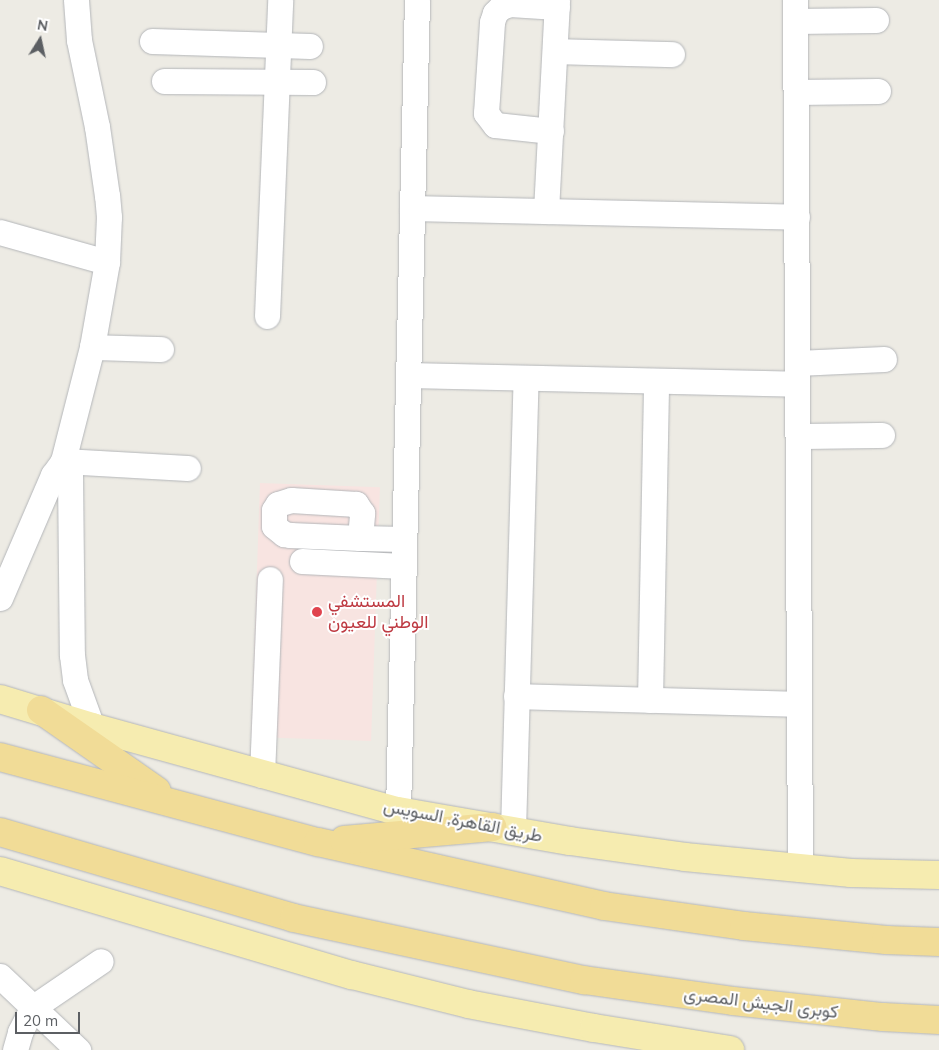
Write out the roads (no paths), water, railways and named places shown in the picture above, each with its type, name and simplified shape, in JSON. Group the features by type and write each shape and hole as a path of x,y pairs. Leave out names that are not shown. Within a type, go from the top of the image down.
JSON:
{"highway":[{"path":"41,710 172,802"},
{"path":"0,757 318,842 604,906 744,926 886,940 939,942"},
{"path":"318,842 502,829"},
{"name":"كوبرى الجيش المصرى","path":"0,832 294,918 584,980 733,1001 883,1017 939,1020"}],"main road":[{"name":"طريق القاهرة, السويس","path":"0,699 41,710 92,728 398,810 646,852 800,869 939,875"},
{"path":"0,871 352,975 468,1004 594,1028 730,1050"}],"street":[{"path":"2,588 53,476 63,461 92,346 107,262 108,203 97,126 78,32 76,0"},
{"path":"267,316 280,0"},
{"path":"398,810 417,0"},
{"path":"546,211 551,131 557,3 510,4 501,7 494,13 492,22 486,113 495,124 551,131"},
{"path":"800,869 795,11 876,20"},
{"path":"152,41 310,46"},
{"path":"228,44 228,81"},
{"path":"554,51 672,54"},
{"path":"164,81 312,82"},
{"path":"796,92 878,91"},
{"path":"412,208 796,217"},
{"path":"0,232 107,262"},
{"path":"92,346 161,348"},
{"path":"408,375 656,382 797,373 884,359"},
{"path":"502,829 516,696 526,379"},
{"path":"650,700 656,382"},
{"path":"798,436 882,436"},
{"path":"63,461 188,468"},
{"path":"63,461 67,464 70,475 72,654 75,680 92,728"},
{"path":"360,538 403,539"},
{"path":"302,561 403,566"},
{"path":"262,775 270,579"},
{"path":"516,696 799,704"},
{"path":"16,1001 101,960"},
{"path":"0,976 16,1001 78,1050"},
{"path":"15,1050 20,1032 16,1001"}],"place":[{"name":"المستشفي الوطني للعيون","path":"317,612"}]}
